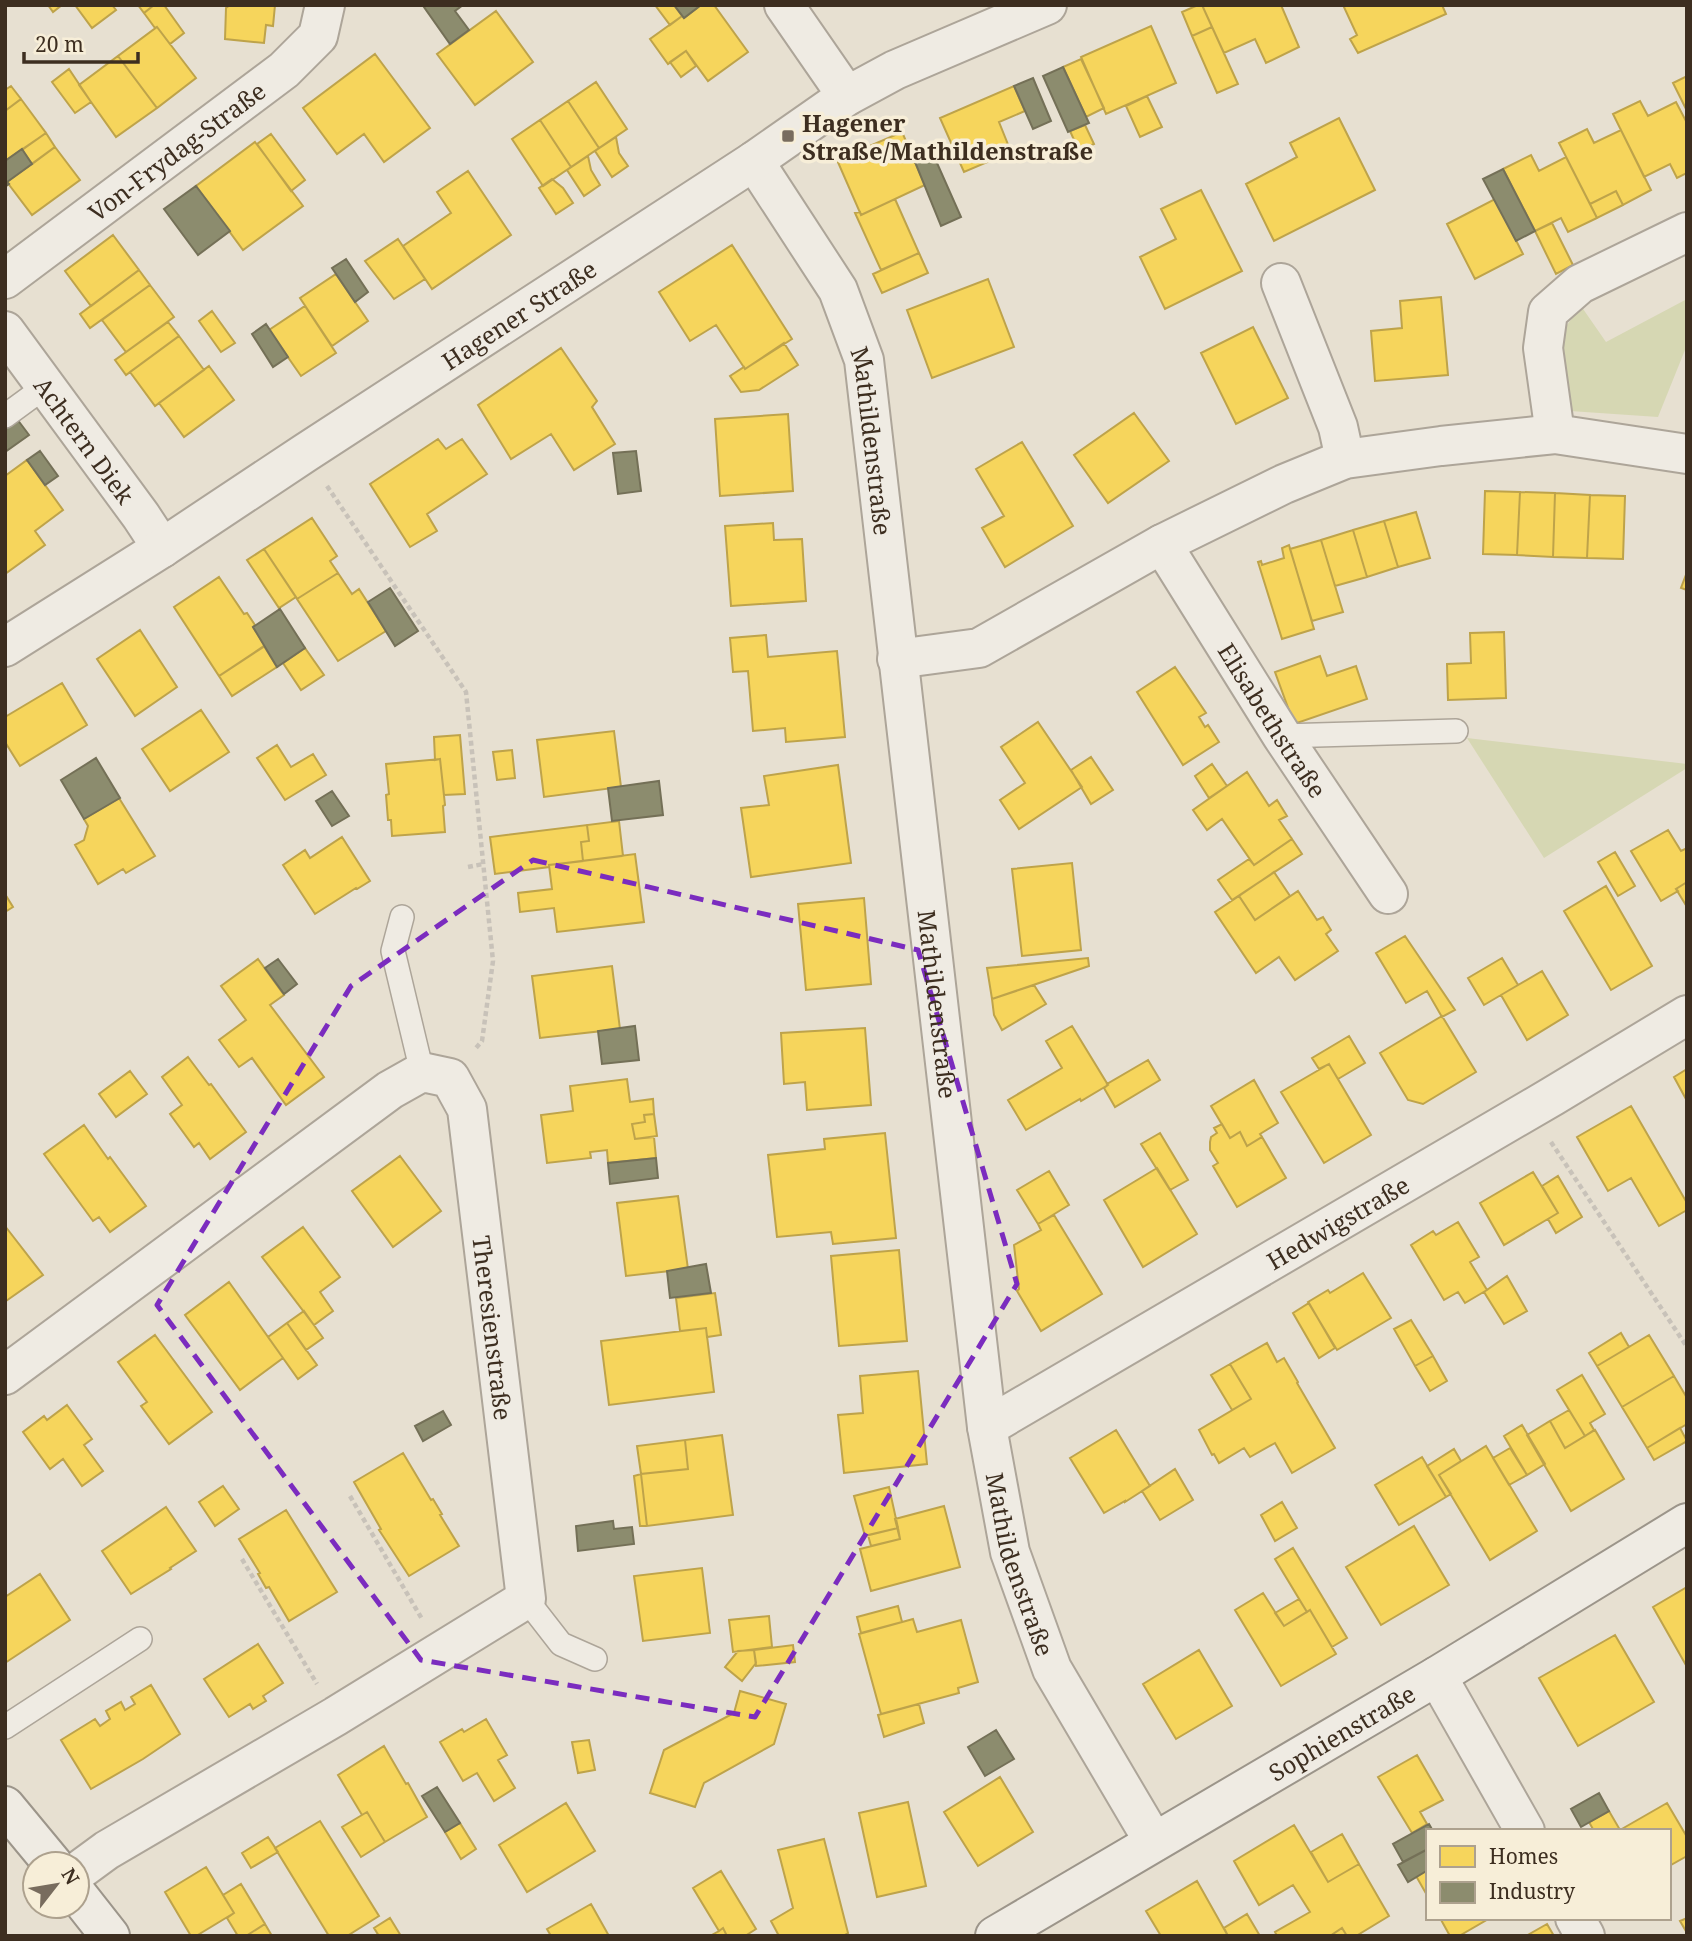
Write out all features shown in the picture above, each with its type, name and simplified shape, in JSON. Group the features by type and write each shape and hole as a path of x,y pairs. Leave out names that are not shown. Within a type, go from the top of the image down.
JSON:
{"street":[{"name":"Von-Frydag-Straße","path":"5,279 284,70 318,36 325,5"},
{"path":"783,5 847,96"},
{"name":"Hagener Straße","path":"5,647 162,548 754,161 847,96 895,70 1047,5"},
{"name":"Mathildenstraße","path":"754,161 838,290 864,359 987,1427 1010,1552 1052,1669 1154,1843"},
{"path":"1555,434 1543,348 1548,312 1580,284 1687,232"},
{"path":"1281,283 1338,427 1345,459"},
{"name":"Achtern Diek","path":"5,331 162,548"},
{"path":"897,659 979,649 1162,544 1284,484 1345,459 1555,434 1687,454"},
{"name":"Elisabethstraße","path":"1162,544 1282,736 1388,894"},
{"name":"Hedwigstraße","path":"987,1427 1687,1015"},
{"path":"5,1375 390,1090 436,1075"},
{"name":"Theresienstraße","path":"436,1075 467,1109 526,1600"},
{"name":"Sophienstraße","path":"995,1936 1437,1676 1687,1523"},
{"path":"91,1862 526,1600"},
{"path":"1437,1676 1524,1829"},
{"path":"5,1806 41,1850"},
{"path":"91,1912 110,1936"},
{"path":"1576,1920 1585,1936"}],"lane":[{"path":"5,416 46,386"},
{"path":"1282,736 1456,731"},
{"path":"402,917 393,951 436,1075"},
{"path":"526,1600 561,1644 595,1659"},
{"path":"5,1727 140,1639"}],"path":[{"path":"305,453 466,692 493,961 482,1041 436,1075"},
{"path":"468,867 483,864"},
{"path":"1529,1110 1687,1348"},
{"path":"350,1496 441,1652"},
{"path":"242,1559 336,1716"}],"highlighted area":[{"path":"533,860 918,950 1017,1284 755,1717 421,1660 157,1305 351,986"}],"green space":[{"path":"1687,299 1687,345 1658,417 1570,411 1561,333 1581,306 1606,342"},
{"path":"1467,738 1687,764 1687,768 1544,858"}],"building: Homes":[{"path":"48,5 62,5 53,12"},
{"path":"75,5 112,5 116,10 92,28"},
{"path":"138,5 154,5 144,13"},
{"path":"154,5 164,5 184,33 170,44 144,13"},
{"path":"230,5 275,5 273,26 266,25 264,43 225,39 226,8"},
{"path":"655,5 674,5 682,16 670,25"},
{"path":"701,5 714,5 748,52 708,81 686,51 668,64 650,39"},
{"path":"1202,5 1212,27 1192,36 1182,12"},
{"path":"1202,5 1281,5 1299,47 1266,63 1255,39 1224,53"},
{"path":"1343,5 1442,5 1446,14 1358,53 1350,39 1357,35"},
{"path":"496,11 533,62 475,105 437,54"},
{"path":"1151,26 1176,83 1106,114 1081,57"},
{"path":"157,27 196,78 157,108 118,56"},
{"path":"1212,27 1238,84 1217,93 1192,36"},
{"path":"686,51 696,66 681,77 670,62"},
{"path":"375,54 430,128 384,162 364,134 337,154 303,108"},
{"path":"118,56 157,108 116,137 79,85"},
{"path":"1081,59 1104,108 1086,117 1063,67"},
{"path":"69,69 91,102 75,113 52,82"},
{"path":"1687,76 1687,111 1673,83"},
{"path":"596,82 627,129 599,148 568,101"},
{"path":"11,86 21,99 5,111 5,90"},
{"path":"1014,86 1025,111 999,122 1011,152 964,172 940,118"},
{"path":"1147,96 1162,127 1140,137 1126,106"},
{"path":"21,99 46,133 5,161 5,111"},
{"path":"568,101 599,148 571,167 540,120"},
{"path":"1640,101 1648,116 1676,102 1687,123 1687,173 1677,178 1670,164 1644,177 1613,114"},
{"path":"1339,118 1375,190 1274,241 1246,184 1297,157 1290,143"},
{"path":"540,120 571,167 543,186 512,139"},
{"path":"1085,125 1094,144 1079,151 1070,131"},
{"path":"1587,129 1594,143 1621,130 1651,190 1623,205 1616,191 1590,204 1559,143"},
{"path":"902,132 925,185 861,215 837,160"},
{"path":"46,133 55,147 32,164 22,150"},
{"path":"271,134 305,180 291,191 257,144"},
{"path":"616,137 619,153 628,166 612,177 595,151"},
{"path":"255,142 303,206 243,250 196,186"},
{"path":"55,147 80,180 32,215 7,182"},
{"path":"1531,155 1539,171 1566,157 1597,218 1568,232 1561,218 1535,231 1503,169"},
{"path":"588,156 591,170 600,185 584,196 567,170"},
{"path":"468,171 511,235 432,289 403,246 451,213 437,192"},
{"path":"552,179 563,188 573,203 556,214 539,188"},
{"path":"1201,190 1242,271 1165,309 1140,257 1176,239 1161,209"},
{"path":"1616,191 1623,205 1597,218 1590,204"},
{"path":"895,199 919,253 881,270 855,213 860,212 861,215"},
{"path":"1495,199 1523,254 1475,279 1447,224"},
{"path":"1552,223 1573,265 1556,274 1535,231"},
{"path":"113,235 139,270 91,306 65,271"},
{"path":"398,239 425,279 394,299 365,261"},
{"path":"732,245 792,339 745,369 716,325 690,341 659,292"},
{"path":"919,253 928,273 882,293 873,274"},
{"path":"139,270 150,285 90,328 80,314"},
{"path":"336,274 368,321 332,346 300,298"},
{"path":"988,279 1014,347 932,378 907,310"},
{"path":"150,285 174,317 126,352 102,320"},
{"path":"1441,297 1448,375 1375,381 1371,331 1402,328 1400,301"},
{"path":"305,306 336,353 301,376 269,330"},
{"path":"212,311 235,343 221,352 199,321"},
{"path":"168,322 179,336 126,375 115,360"},
{"path":"1253,327 1288,398 1236,424 1201,353"},
{"path":"179,336 204,370 155,406 130,372"},
{"path":"784,343 798,365 759,390 741,392 730,376"},
{"path":"561,348 597,401 592,407 615,444 574,470 551,434 511,459 478,405"},
{"path":"209,366 234,400 184,437 159,403"},
{"path":"1134,413 1169,461 1108,503 1074,455"},
{"path":"788,414 793,491 720,496 715,419"},
{"path":"438,439 446,449 462,439 487,474 427,514 437,531 410,547 370,484"},
{"path":"1022,442 1073,526 1005,567 982,528 1004,516 976,469"},
{"path":"27,460 63,510 35,531 45,545 5,574 5,476"},
{"path":"1485,491 1520,492 1517,555 1483,554"},
{"path":"1520,492 1555,493 1553,557 1517,555"},
{"path":"1555,493 1590,495 1587,558 1553,557"},
{"path":"1590,495 1625,496 1623,559 1587,558"},
{"path":"1416,512 1430,558 1398,567 1384,521"},
{"path":"312,518 337,556 330,561 338,573 297,599 264,549"},
{"path":"1384,521 1398,567 1367,577 1353,530"},
{"path":"773,523 774,540 802,539 806,601 731,606 725,526"},
{"path":"1353,530 1367,577 1335,586 1321,540"},
{"path":"1321,540 1343,612 1312,621 1290,549"},
{"path":"1289,545 1314,629 1282,639 1258,562 1261,561 1262,565 1284,558 1282,548"},
{"path":"264,549 296,597 279,608 247,560"},
{"path":"1687,572 1687,590 1681,588"},
{"path":"338,573 352,594 359,589 386,631 338,661 297,599"},
{"path":"219,577 244,614 247,613 255,625 253,627 265,646 219,676 174,607"},
{"path":"140,630 177,687 135,716 97,659"},
{"path":"1504,632 1506,698 1448,700 1447,664 1471,663 1470,633"},
{"path":"766,635 768,657 837,651 845,737 786,742 785,728 753,731 748,671 733,672 730,638"},
{"path":"264,646 277,667 232,696 219,676"},
{"path":"305,648 324,675 301,690 283,663"},
{"path":"1320,656 1327,676 1356,666 1367,699 1294,724 1275,672"},
{"path":"1175,667 1206,713 1199,717 1219,742 1183,765 1137,692"},
{"path":"62,683 87,725 20,766 5,742 5,717"},
{"path":"201,710 229,752 170,791 142,749"},
{"path":"1038,722 1082,787 1019,829 1000,800 1025,783 1001,747"},
{"path":"614,731 621,787 544,797 537,740"},
{"path":"460,735 465,794 444,795 440,759 435,760 434,737"},
{"path":"277,745 291,767 313,754 326,775 285,800 257,758"},
{"path":"512,750 515,778 497,780 493,752"},
{"path":"1091,757 1113,790 1091,804 1071,770"},
{"path":"440,759 445,832 392,836 391,820 388,820 386,764"},
{"path":"1212,764 1227,786 1209,798 1195,776"},
{"path":"838,765 851,863 751,877 741,808 769,805 764,776"},
{"path":"1247,772 1269,806 1277,800 1287,816 1279,820 1292,839 1254,865 1222,819 1207,830 1193,810"},
{"path":"119,798 155,856 126,873 123,869 98,884 75,845 84,840 88,826 84,819"},
{"path":"619,821 623,856 583,861 581,842 589,841 587,825"},
{"path":"587,825 589,841 581,842 583,861 495,874 490,837"},
{"path":"1668,830 1681,851 1687,848 1687,882 1661,901 1631,851"},
{"path":"342,837 370,881 315,914 283,865 305,850 310,858"},
{"path":"1292,839 1302,854 1232,900 1218,880 1249,859 1254,865"},
{"path":"1615,852 1635,886 1618,896 1598,862"},
{"path":"635,854 644,922 557,932 554,908 520,912 518,893 552,889 549,865"},
{"path":"1072,863 1081,950 1022,956 1012,869"},
{"path":"1274,872 1290,896 1255,920 1239,896"},
{"path":"1687,882 1687,907 1676,889"},
{"path":"1606,886 1652,966 1611,990 1564,911"},
{"path":"1298,891 1317,920 1323,917 1331,930 1326,934 1338,951 1295,980 1279,957 1256,973 1215,912 1239,896 1255,920"},
{"path":"5,894 13,907 5,912"},
{"path":"864,898 871,984 806,990 798,904"},
{"path":"1405,936 1455,1010 1442,1017 1427,991 1406,1003 1376,953"},
{"path":"1088,958 1089,966 992,999 987,968"},
{"path":"1502,958 1518,985 1484,1005 1468,978"},
{"path":"258,959 284,995 270,1005 324,1077 286,1105 252,1058 239,1067 219,1040 246,1020 221,986"},
{"path":"612,966 620,1029 540,1038 532,976"},
{"path":"1542,971 1568,1015 1527,1040 1501,995"},
{"path":"1034,985 1046,1004 1002,1030 994,1015 992,999"},
{"path":"1442,1016 1476,1072 1423,1104 1408,1100 1380,1053"},
{"path":"1072,1026 1108,1085 1026,1130 1008,1100 1062,1068 1046,1041"},
{"path":"865,1028 871,1105 807,1110 805,1082 784,1084 781,1033"},
{"path":"1349,1036 1365,1063 1338,1079 1329,1064 1319,1069 1312,1058"},
{"path":"188,1057 246,1132 210,1159 199,1143 194,1147 170,1114 182,1105 162,1077"},
{"path":"1148,1060 1160,1080 1115,1107 1104,1088"},
{"path":"1329,1064 1371,1135 1324,1163 1281,1092"},
{"path":"1687,1069 1687,1101 1674,1077"},
{"path":"130,1071 147,1094 116,1117 99,1094"},
{"path":"627,1079 630,1102 653,1099 654,1114 644,1115 645,1122 632,1124 635,1139 654,1137 656,1158 608,1163 607,1150 590,1152 591,1158 547,1163 541,1115 573,1111 570,1086"},
{"path":"1254,1080 1278,1123 1247,1146 1240,1132 1230,1138 1211,1106"},
{"path":"1631,1106 1687,1203 1687,1210 1659,1226 1631,1178 1608,1191 1577,1137"},
{"path":"654,1114 657,1136 635,1139 632,1124 645,1122 644,1115"},
{"path":"1222,1124 1230,1138 1240,1132 1247,1146 1262,1137 1286,1178 1237,1207 1213,1166 1218,1163 1210,1150 1211,1137 1217,1133 1214,1128"},
{"path":"84,1125 146,1206 110,1232 99,1217 93,1221 44,1154"},
{"path":"885,1133 896,1238 833,1244 831,1232 777,1237 768,1155 825,1149 824,1139"},
{"path":"1160,1133 1188,1180 1170,1190 1141,1144"},
{"path":"400,1156 441,1211 393,1247 352,1191"},
{"path":"1157,1168 1197,1234 1143,1267 1104,1200"},
{"path":"1049,1171 1069,1205 1038,1224 1017,1190"},
{"path":"1533,1172 1558,1213 1504,1245 1480,1203"},
{"path":"1558,1176 1582,1217 1556,1233 1548,1219 1558,1213 1542,1186"},
{"path":"678,1196 688,1269 626,1276 617,1203"},
{"path":"1054,1215 1102,1294 1041,1331 1017,1291 1019,1289 1014,1245 1041,1230 1038,1224"},
{"path":"1458,1222 1479,1257 1470,1262 1487,1290 1465,1303 1458,1292 1444,1300 1411,1245 1433,1231 1436,1235"},
{"path":"5,1226 43,1275 6,1301 5,1300"},
{"path":"303,1227 340,1277 320,1292 333,1311 314,1325 262,1257"},
{"path":"899,1250 907,1341 839,1346 831,1256"},
{"path":"1363,1273 1391,1318 1337,1350 1308,1302 1328,1290 1330,1293"},
{"path":"1507,1276 1527,1311 1504,1324 1484,1292"},
{"path":"229,1282 283,1358 240,1390 185,1315"},
{"path":"715,1293 721,1335 707,1337 706,1328 680,1331 676,1298"},
{"path":"1309,1303 1335,1348 1319,1358 1293,1313"},
{"path":"304,1311 323,1338 306,1350 287,1323"},
{"path":"1411,1320 1433,1356 1415,1366 1394,1329"},
{"path":"287,1323 317,1365 298,1379 268,1337"},
{"path":"706,1328 714,1392 609,1405 601,1341"},
{"path":"1621,1333 1629,1347 1597,1366 1589,1353"},
{"path":"155,1335 212,1412 169,1444 141,1406 147,1402 118,1362"},
{"path":"1649,1335 1674,1376 1622,1407 1597,1366"},
{"path":"1267,1343 1277,1362 1284,1358 1335,1448 1292,1473 1275,1443 1250,1457 1244,1448 1219,1463 1199,1430 1251,1399 1230,1364"},
{"path":"1433,1356 1447,1381 1430,1391 1415,1366"},
{"path":"1230,1364 1251,1399 1232,1410 1211,1375"},
{"path":"918,1371 927,1464 844,1473 838,1415 863,1413 860,1376"},
{"path":"1582,1375 1605,1414 1590,1423 1594,1430 1585,1436 1557,1390"},
{"path":"1674,1376 1687,1398 1687,1424 1647,1448 1622,1407"},
{"path":"67,1405 92,1439 84,1445 103,1471 82,1486 63,1459 50,1469 23,1432 44,1416 47,1420"},
{"path":"1569,1410 1585,1436 1565,1448 1550,1421"},
{"path":"1550,1421 1565,1448 1595,1430 1624,1479 1571,1511 1527,1435"},
{"path":"1522,1425 1545,1464 1527,1475 1504,1436"},
{"path":"1680,1428 1687,1441 1654,1460 1647,1448"},
{"path":"1116,1430 1150,1486 1104,1513 1070,1458"},
{"path":"722,1435 733,1515 647,1526 641,1474 688,1469 685,1440"},
{"path":"685,1440 688,1469 641,1474 637,1446"},
{"path":"1486,1446 1537,1531 1490,1560 1439,1475"},
{"path":"1510,1448 1527,1475 1509,1485 1493,1458"},
{"path":"1454,1449 1461,1461 1439,1475 1451,1494 1446,1497 1427,1466"},
{"path":"403,1453 459,1546 409,1576 379,1530 381,1529 354,1482"},
{"path":"1422,1457 1446,1497 1399,1525 1375,1485"},
{"path":"1175,1469 1193,1500 1160,1520 1142,1491"},
{"path":"641,1474 647,1526 640,1526 634,1476"},
{"path":"223,1486 239,1509 215,1526 199,1502"},
{"path":"889,1487 898,1528 865,1536 854,1496"},
{"path":"1282,1502 1297,1528 1275,1541 1261,1515"},
{"path":"944,1506 960,1567 871,1591 860,1549 900,1539 895,1519"},
{"path":"166,1507 196,1551 131,1594 102,1551"},
{"path":"286,1510 337,1592 289,1621 269,1587 266,1588 239,1539"},
{"path":"1414,1526 1449,1585 1381,1625 1346,1567"},
{"path":"898,1528 900,1539 871,1546 868,1535"},
{"path":"1293,1548 1347,1638 1332,1647 1275,1559"},
{"path":"702,1568 710,1633 643,1641 634,1576"},
{"path":"40,1574 70,1620 5,1663 5,1597"},
{"path":"1687,1587 1687,1667 1653,1607"},
{"path":"1263,1593 1284,1626 1310,1610 1336,1654 1281,1686 1235,1610"},
{"path":"1299,1599 1307,1612 1284,1626 1275,1613"},
{"path":"898,1606 902,1622 861,1633 857,1617"},
{"path":"769,1616 772,1647 733,1652 729,1620"},
{"path":"913,1619 917,1632 961,1620 978,1682 958,1688 959,1693 881,1714 859,1634"},
{"path":"1615,1635 1654,1702 1578,1746 1539,1678"},
{"path":"258,1644 283,1683 263,1696 266,1701 253,1709 250,1704 229,1717 204,1679"},
{"path":"793,1645 795,1662 756,1666 754,1650"},
{"path":"754,1650 756,1663 742,1681 725,1667 738,1651"},
{"path":"1199,1650 1232,1706 1176,1739 1143,1684"},
{"path":"151,1685 180,1734 91,1789 61,1740 95,1719 100,1726 110,1719 106,1711 121,1702 125,1710 135,1704 131,1697"},
{"path":"740,1691 786,1704 774,1744 704,1783 695,1807 650,1793 664,1750 734,1713"},
{"path":"919,1704 924,1723 884,1737 878,1715"},
{"path":"486,1719 507,1755 498,1760 515,1788 494,1801 477,1773 463,1781 440,1742"},
{"path":"589,1740 595,1770 578,1773 572,1742"},
{"path":"384,1746 427,1817 385,1842 367,1812 362,1815 338,1775"},
{"path":"1417,1755 1443,1800 1420,1812 1427,1824 1412,1833 1378,1777"},
{"path":"1000,1777 1033,1832 978,1866 944,1812"},
{"path":"908,1802 926,1886 877,1897 859,1813"},
{"path":"566,1803 595,1851 527,1892 499,1845"},
{"path":"1667,1803 1687,1837 1687,1856 1671,1865 1671,1829 1622,1829"},
{"path":"1609,1811 1619,1829 1593,1829 1589,1822"},
{"path":"367,1812 385,1842 361,1857 342,1827"},
{"path":"320,1821 379,1916 347,1936 329,1936 275,1848"},
{"path":"460,1823 476,1849 461,1859 445,1832"},
{"path":"1294,1825 1328,1882 1359,1864 1389,1916 1356,1936 1347,1936 1342,1928 1330,1936 1277,1936 1275,1932 1310,1912 1293,1885 1259,1905 1234,1861"},
{"path":"1342,1834 1359,1864 1328,1882 1311,1852"},
{"path":"268,1837 278,1852 251,1868 242,1853"},
{"path":"824,1839 848,1933 843,1936 779,1936 771,1921 793,1908 778,1850"},
{"path":"206,1867 234,1913 196,1936 191,1936 165,1892"},
{"path":"721,1871 756,1929 745,1936 727,1936 723,1928 719,1931 693,1888"},
{"path":"1426,1871 1426,1894 1416,1876"},
{"path":"1197,1881 1228,1936 1161,1936 1146,1911"},
{"path":"241,1884 265,1924 246,1936 238,1936 227,1918 234,1913 223,1895"},
{"path":"591,1904 609,1936 551,1936 547,1929"},
{"path":"1247,1914 1260,1936 1228,1936 1224,1928"},
{"path":"390,1918 401,1936 379,1936 374,1928"},
{"path":"1687,1918 1687,1933 1680,1921"},
{"path":"1441,1920 1487,1920 1459,1936 1450,1936"},
{"path":"265,1924 272,1936 246,1936"},
{"path":"1547,1924 1554,1936 1526,1936"},
{"path":"723,1928 727,1936 710,1936 719,1931"},
{"path":"1342,1928 1347,1936 1330,1936"}],"building: Industry":[{"path":"463,5 455,11 469,30 450,44 424,7"},
{"path":"674,5 701,5 684,18"},
{"path":"1063,67 1089,123 1068,132 1043,76"},
{"path":"1033,78 1051,121 1033,129 1014,86"},
{"path":"22,149 32,164 7,182 9,184 5,187 5,161"},
{"path":"933,154 961,217 941,226 915,162"},
{"path":"1503,169 1535,231 1516,241 1483,179"},
{"path":"196,186 230,231 198,255 164,209"},
{"path":"346,259 368,292 355,302 332,268"},
{"path":"266,324 288,357 273,367 252,334"},
{"path":"17,419 29,435 5,452 5,428"},
{"path":"40,451 58,476 45,485 27,460"},
{"path":"636,451 641,491 618,494 613,453"},
{"path":"390,588 418,631 395,646 368,602"},
{"path":"280,609 305,648 277,667 253,627"},
{"path":"96,758 120,798 84,819 61,780"},
{"path":"659,781 663,815 612,821 608,788"},
{"path":"332,791 349,816 332,826 316,801"},
{"path":"278,959 297,984 284,994 265,968"},
{"path":"635,1026 639,1060 602,1064 598,1031"},
{"path":"656,1158 658,1178 610,1184 608,1163"},
{"path":"706,1264 711,1293 670,1298 667,1271"},
{"path":"443,1411 451,1425 423,1441 415,1426"},
{"path":"613,1521 614,1529 632,1527 634,1544 578,1551 576,1526"},
{"path":"996,1730 1014,1759 985,1776 968,1747"},
{"path":"437,1787 460,1823 445,1832 422,1796"},
{"path":"1599,1793 1609,1811 1581,1827 1571,1809"},
{"path":"1429,1824 1432,1829 1426,1829 1426,1850 1403,1862 1393,1844"},
{"path":"1426,1850 1426,1871 1408,1882 1398,1865"}],"place":[{"name":"Hagener Straße/Mathildenstraße","path":"788,136"}]}
